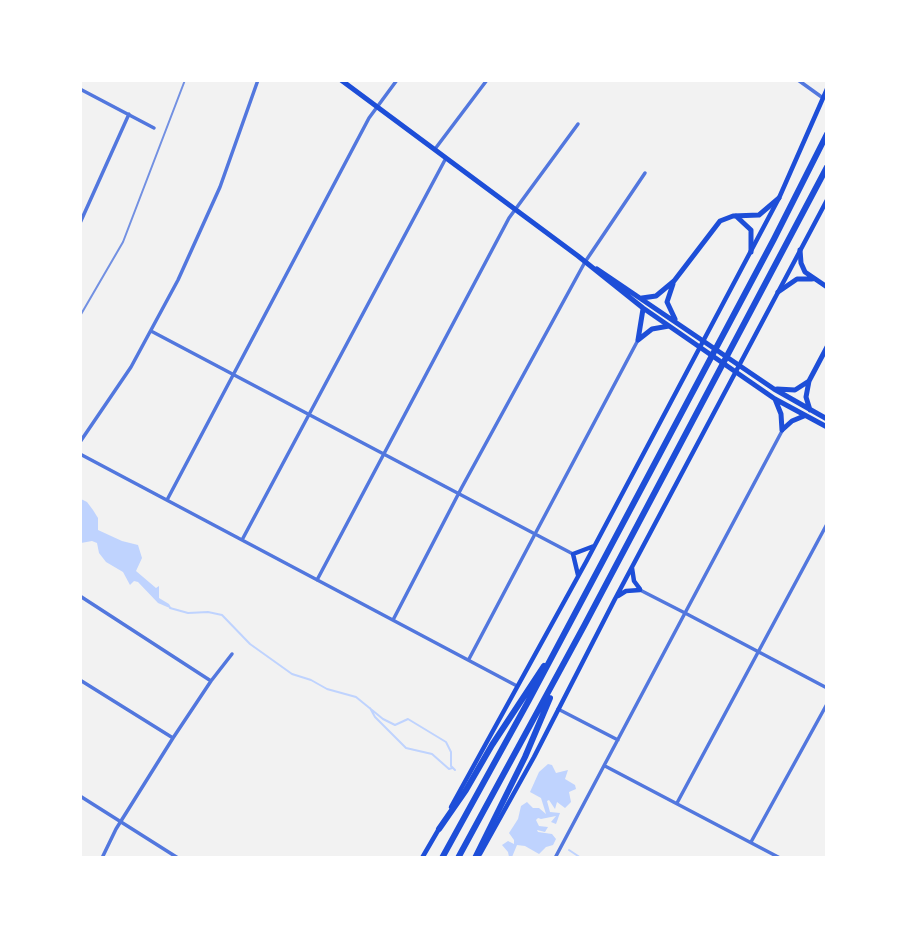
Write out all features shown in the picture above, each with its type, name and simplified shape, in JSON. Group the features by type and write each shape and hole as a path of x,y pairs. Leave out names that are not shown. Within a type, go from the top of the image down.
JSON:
{"highway":[{"path":"442,858 785,219 827,134"},
{"path":"458,858 827,167"},
{"path":"439,829 466,790 524,693 560,642"},
{"path":"476,858 530,747 557,676"}],"main road":[{"path":"341,80 585,262 643,309 775,399 827,427"},
{"path":"422,858 578,578 751,252 779,198 827,89"},
{"path":"642,298 656,296 674,281 718,223 727,217 759,215 779,198"},
{"path":"476,858 558,709 827,201"},
{"path":"736,216 751,230 751,252"},
{"path":"800,250 804,269 827,286"},
{"path":"585,262 774,389 827,419"},
{"path":"778,292 793,280 814,279"},
{"path":"674,281 667,302 676,322"},
{"path":"638,340 643,309"},
{"path":"638,340 652,329 669,326"},
{"path":"810,410 806,397 809,381 827,347"},
{"path":"774,389 795,390 809,381"},
{"path":"775,399 781,414 782,430"},
{"path":"782,430 792,421 804,416"},
{"path":"578,578 578,566 573,554 595,546"},
{"path":"615,599 626,591 640,590 634,581 632,566"}],"street":[{"path":"80,442 131,367 178,281 215,199 258,80"},
{"path":"167,500 369,117 397,80"},
{"path":"435,149 487,80"},
{"path":"798,80 823,98"},
{"path":"80,89 154,128"},
{"path":"80,223 129,114"},
{"path":"317,580 516,210 578,124"},
{"path":"242,540 446,158"},
{"path":"393,620 585,262 645,173"},
{"path":"151,331 573,554"},
{"path":"469,659 638,340"},
{"path":"555,858 782,430"},
{"path":"80,454 517,686"},
{"path":"677,803 827,524"},
{"path":"640,590 827,688"},
{"path":"80,596 211,681"},
{"path":"102,858 121,821 173,738 232,654"},
{"path":"80,680 173,738"},
{"path":"751,842 827,704"},
{"path":"558,709 618,740"},
{"path":"604,765 780,858"},
{"path":"80,796 178,858"}],"water":[{"path":"81,499 87,502 98,518 98,530 138,545 142,558 136,571 156,588 159,586 159,598 172,609 158,603 138,582 134,581 130,585 123,572 106,562 99,553 97,543 81,543"},
{"path":"548,764 552,765 556,773 568,770 565,779 575,785 576,789 569,792 571,802 565,808 557,802 555,809 549,800 547,801 550,812 560,813 556,824 551,822 556,816 536,820 539,826 548,827 545,832 537,830 538,832 552,834 556,839 553,845 546,847 539,854 525,846 517,845 512,857 509,857 502,845 508,841 514,844 509,833 518,819 521,806 527,802 546,814 541,798 530,792 539,772"}],"waterway":[{"path":"170,608 188,613 208,612 222,615 250,644 292,674 327,689 356,697 383,719 395,725 408,719 446,742 451,752 451,766 455,770"},
{"path":"370,708 375,717 406,748 432,754 449,769 452,768"},
{"path":"569,850 581,858"}],"railway":[{"path":"80,316 123,242 185,80"}]}
